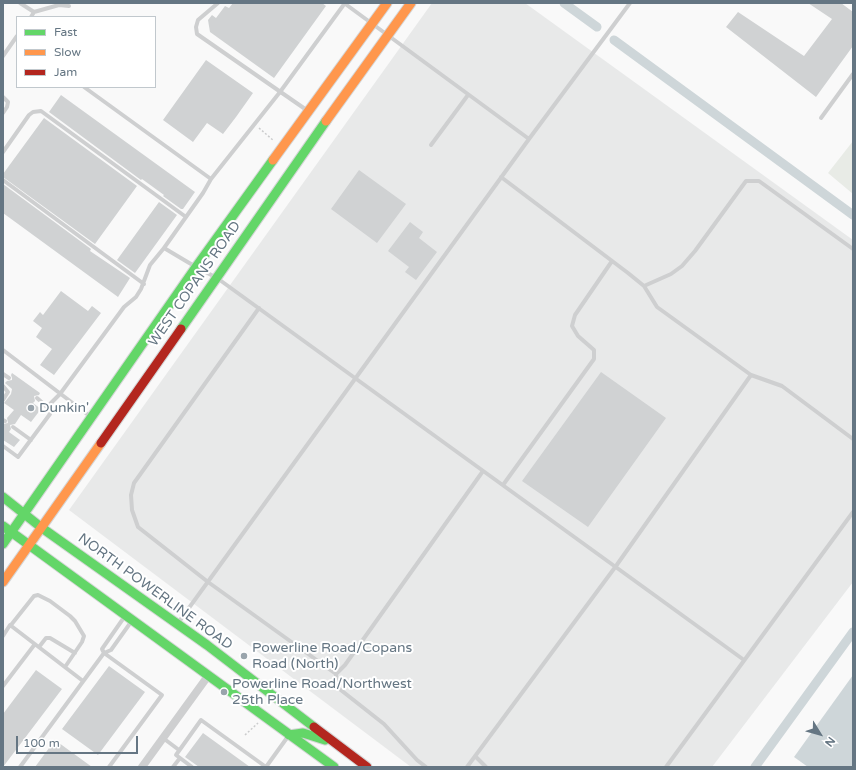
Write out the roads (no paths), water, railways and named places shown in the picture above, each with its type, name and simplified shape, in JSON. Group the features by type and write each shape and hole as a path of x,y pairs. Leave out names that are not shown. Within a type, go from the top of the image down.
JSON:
{"main road":[{"name":"WEST COPANS ROAD","path":"3,544 196,267 387,3"},
{"name":"WEST COPANS ROAD","path":"3,582 217,278 296,162 411,3"},
{"name":"NORTH POWERLINE ROAD","path":"3,497 42,528 177,624 367,767"},
{"path":"3,526 334,767"},
{"path":"289,734 303,733 338,746"}],"street":[{"path":"142,767 208,676"}],"lane":[{"path":"20,3 34,12"},
{"path":"218,3 198,20 196,27 197,34 309,112"},
{"path":"47,408 60,394 124,307 136,297 144,284 150,265 186,217 211,179 280,92 344,3 528,139"},
{"path":"177,624 528,139 630,3"},
{"path":"32,16 34,12 59,5 69,6"},
{"path":"3,56 16,37"},
{"path":"821,118 853,74"},
{"path":"85,88 161,141 211,179"},
{"path":"432,144 468,95"},
{"path":"3,97 8,102 3,113"},
{"path":"3,152 29,115 33,112 41,111 186,217"},
{"path":"501,177 644,286 657,307 751,375 782,386 853,439"},
{"path":"3,180 144,284"},
{"path":"644,286 671,274 682,266 746,181 759,181 853,249"},
{"path":"164,248 217,278 744,660"},
{"path":"503,485 594,358 594,350 578,336 572,326 575,315 612,261"},
{"path":"259,308 134,483 131,495 132,510 138,527 208,582 336,674"},
{"path":"3,350 92,417"},
{"path":"3,374 9,378"},
{"path":"467,767 616,566 751,375"},
{"path":"3,386 8,392 3,400"},
{"path":"9,443 4,447 18,457 50,414 47,408 37,398"},
{"path":"12,427 31,440"},
{"path":"14,436 18,431"},
{"path":"426,767 417,760 384,724 337,687 336,674 345,665 483,471"},
{"path":"666,767 853,512"},
{"path":"3,636 10,625 34,596 42,596 70,616 80,628 84,636 82,642 65,667"},
{"path":"109,767 162,694 104,653 102,649 129,618"},
{"path":"20,767 104,653 112,650 129,618"},
{"path":"11,625 83,681"},
{"path":"40,647 46,638 50,638 74,653"},
{"path":"3,686 35,644"},
{"path":"192,767 176,755 201,720 266,767 289,734"},
{"path":"163,738 180,750"},
{"path":"475,756 486,767"},
{"path":"173,767 180,758"}],"waterway":[{"path":"564,3 597,27"},
{"path":"614,40 853,215"},
{"path":"755,767 853,632"}],"place":[{"name":"Dunkin'","path":"31,408"},
{"name":"Powerline Road/Copans Road (North)","path":"244,656"},
{"name":"Powerline Road/Northwest 25th Place","path":"224,692"}]}
